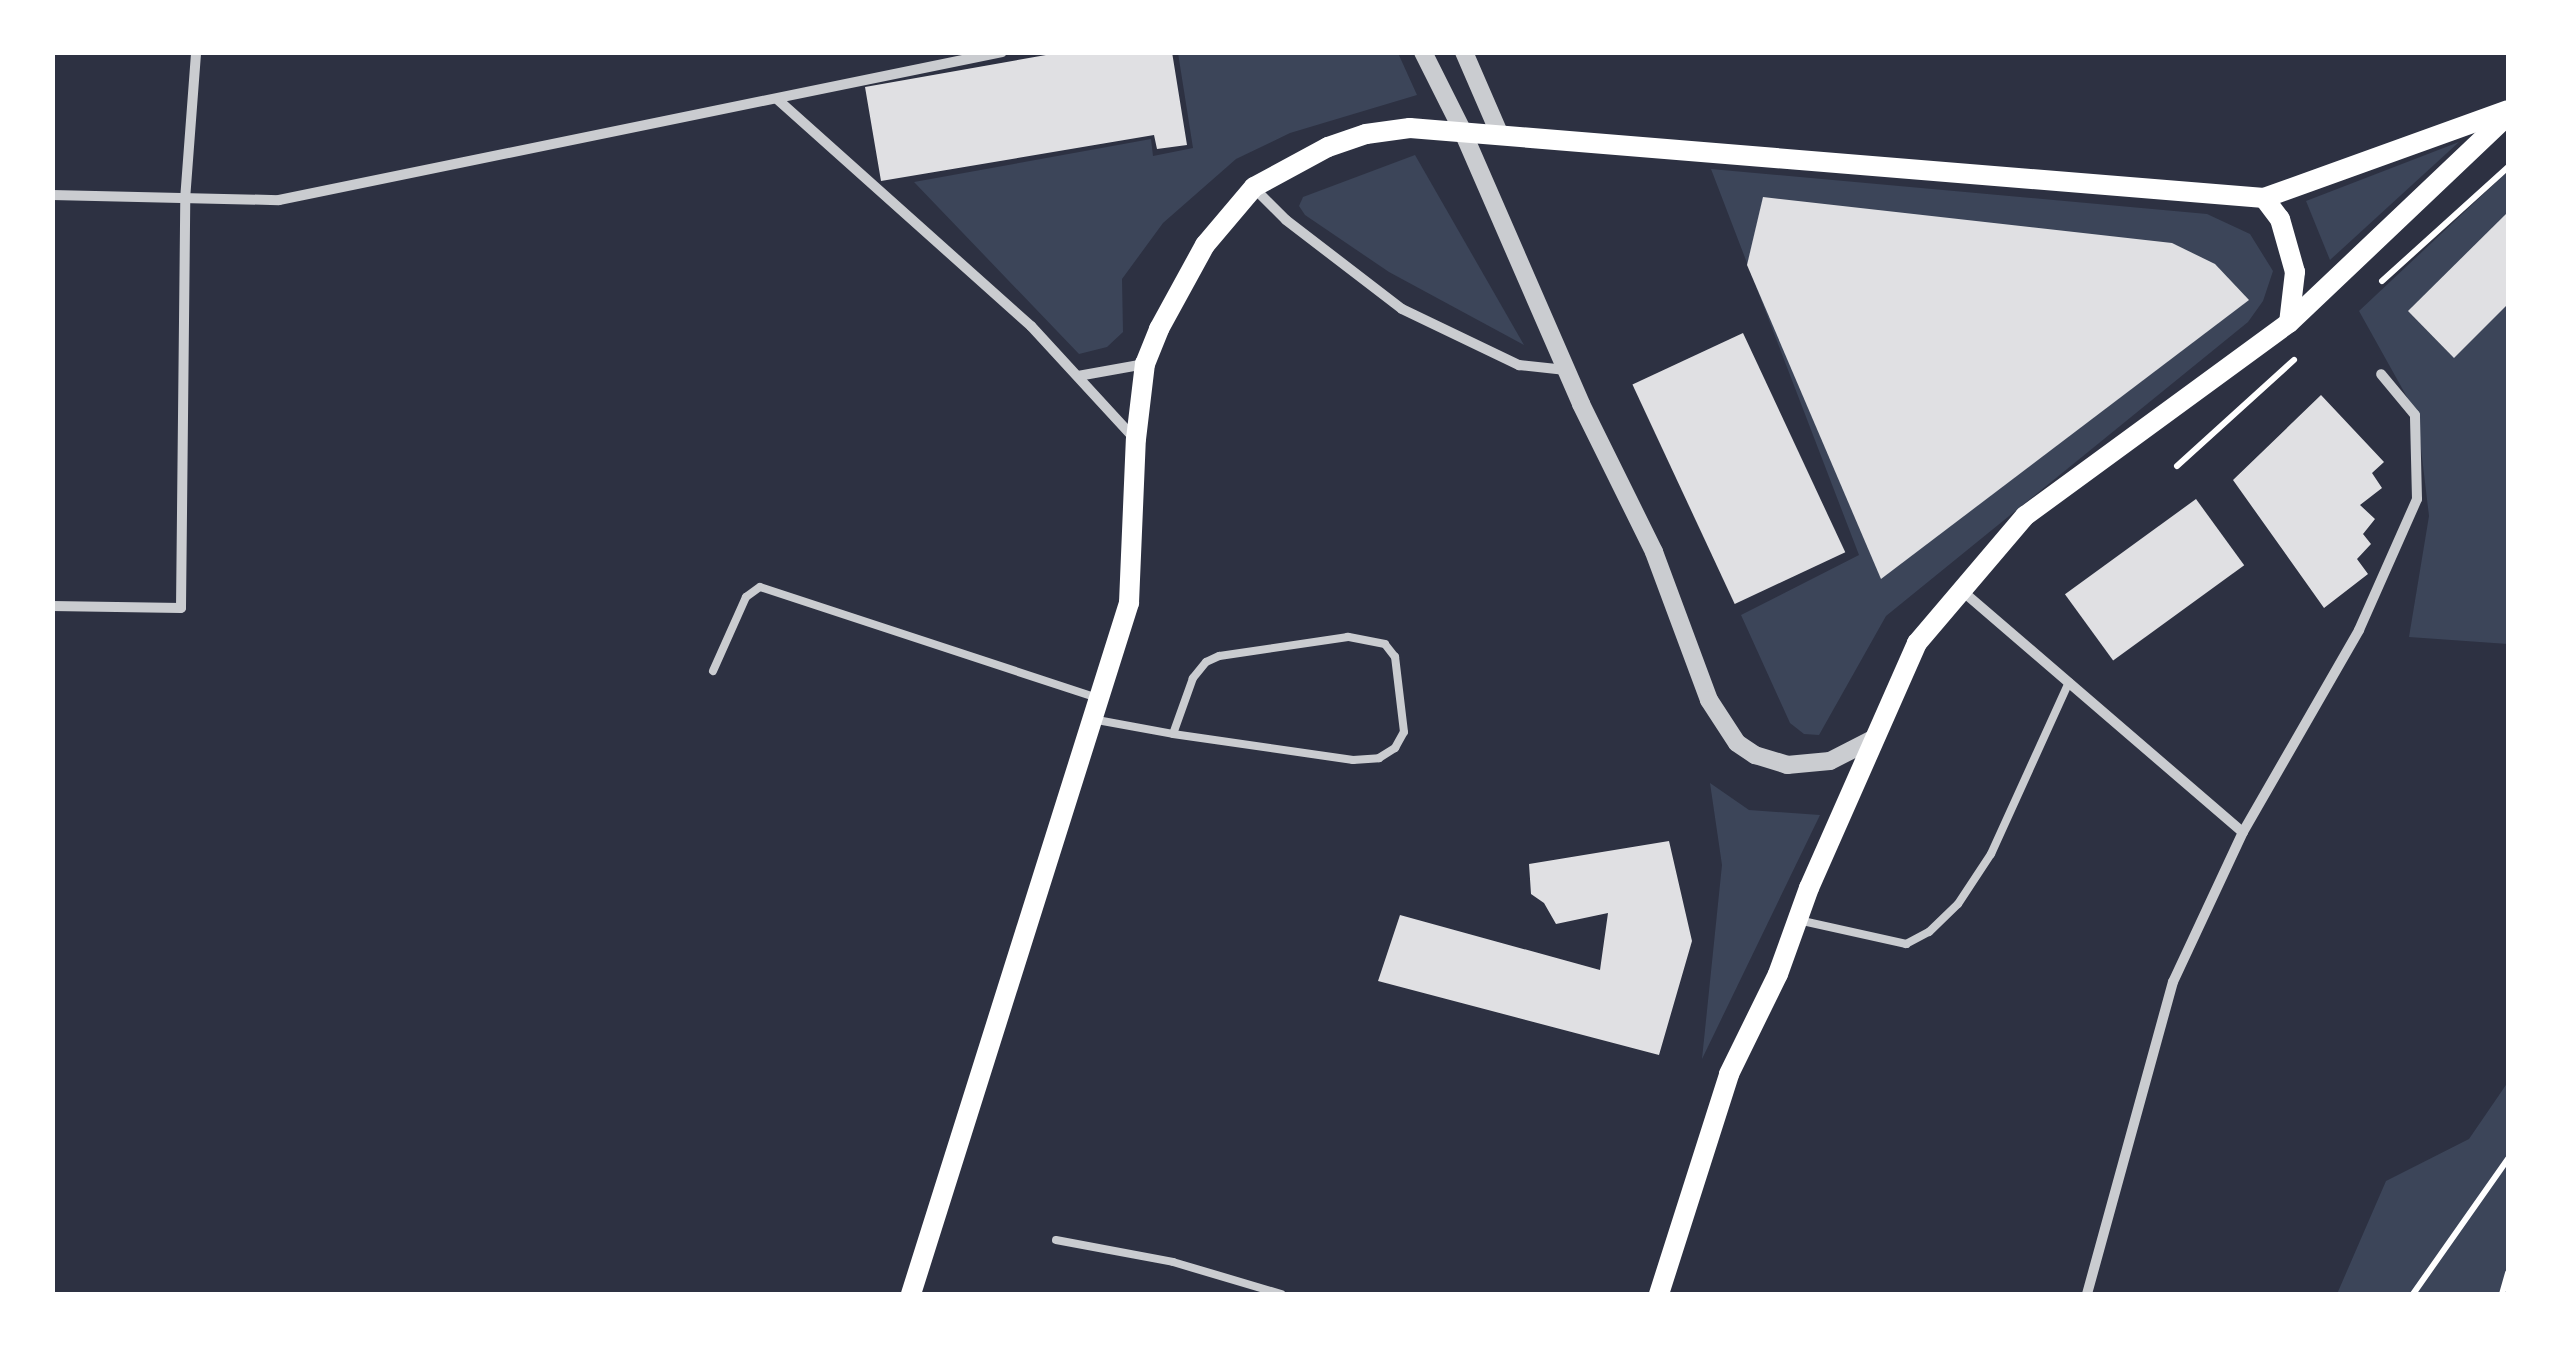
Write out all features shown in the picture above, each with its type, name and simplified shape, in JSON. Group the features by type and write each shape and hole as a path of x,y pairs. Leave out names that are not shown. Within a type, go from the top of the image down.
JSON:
{"main road":[{"path":"911,1294 1129,603 1136,439 1146,364 1159,329 1205,245 1254,187 1328,147 1366,134 1410,128 2264,198 2508,112"},
{"path":"1659,1294 1729,1074 1778,974 1872,740 1916,644 1960,588 2026,516 2289,323 2508,112"},
{"path":"2264,198 2280,219 2295,272 2289,323"}],"street":[{"path":"52,606 181,608 185,200 196,52"},
{"path":"52,195 279,200 1002,52"},
{"path":"1423,52 1462,130 1566,370 1654,552 1709,700 1737,743 1754,755 1787,765 1830,760 1872,740"},
{"path":"1464,52 1499,133"},
{"path":"777,100 1032,326 1136,439"},
{"path":"1254,187 1286,220 1402,308 1519,365 1566,370"},
{"path":"1078,376 1146,364"},
{"path":"2087,1294 2174,982 2243,832 2359,630 2417,500 2415,415 2382,374"},
{"path":"1960,588 2243,832"}],"lane":[{"path":"714,671 746,596 760,586 1173,734 1353,760 1380,758 1395,748 1404,732 1394,657 1385,644 1348,636 1219,656 1206,662 1193,678 1173,734"},
{"path":"1798,920 1906,944 1929,932 1958,904 1991,854 2070,682"},
{"path":"1056,1240 1173,1262 1281,1294"}],"path":[{"path":"2413,1294 2508,1158"},
{"path":"2502,1294 2508,1273"}],"shaded area":[{"path":"1178,53 1398,53 1417,95 1290,133 1236,159 1163,223 1122,279 1123,332 1107,347 1079,354 914,182 1151,139 1153,156 1193,148"},
{"path":"2459,142 2330,260 2306,201"},
{"path":"1415,155 1524,345 1389,272 1305,215 1299,206 1303,197"},
{"path":"1711,169 2207,214 2250,234 2273,271 2263,301 2248,322 1886,616 1819,735 1804,734 1790,723 1741,615 1859,555"},
{"path":"2508,171 2508,644 2409,637 2429,516 2417,415 2359,311"},
{"path":"1710,783 1749,810 1820,815 1702,1059 1722,865"},
{"path":"2508,1082 2508,1294 2337,1294 2386,1181 2469,1139"}],"building":[{"path":"1063,52 1172,52 1187,145 1157,149 1154,135 881,181 865,87"},
{"path":"1763,197 2172,243 2215,264 2249,300 1881,579 1747,265"},
{"path":"2508,212 2508,304 2454,358 2408,311"},
{"path":"1743,333 1845,552 1735,604 1632,385"},
{"path":"2321,395 2384,462 2372,473 2382,488 2360,505 2375,519 2363,534 2371,544 2357,559 2368,574 2324,608 2233,480"},
{"path":"2196,499 2244,565 2113,661 2065,594"},
{"path":"1669,841 1692,941 1659,1055 1378,981 1400,915 1600,970 1608,913 1556,924 1544,903 1531,894 1529,864"}]}
